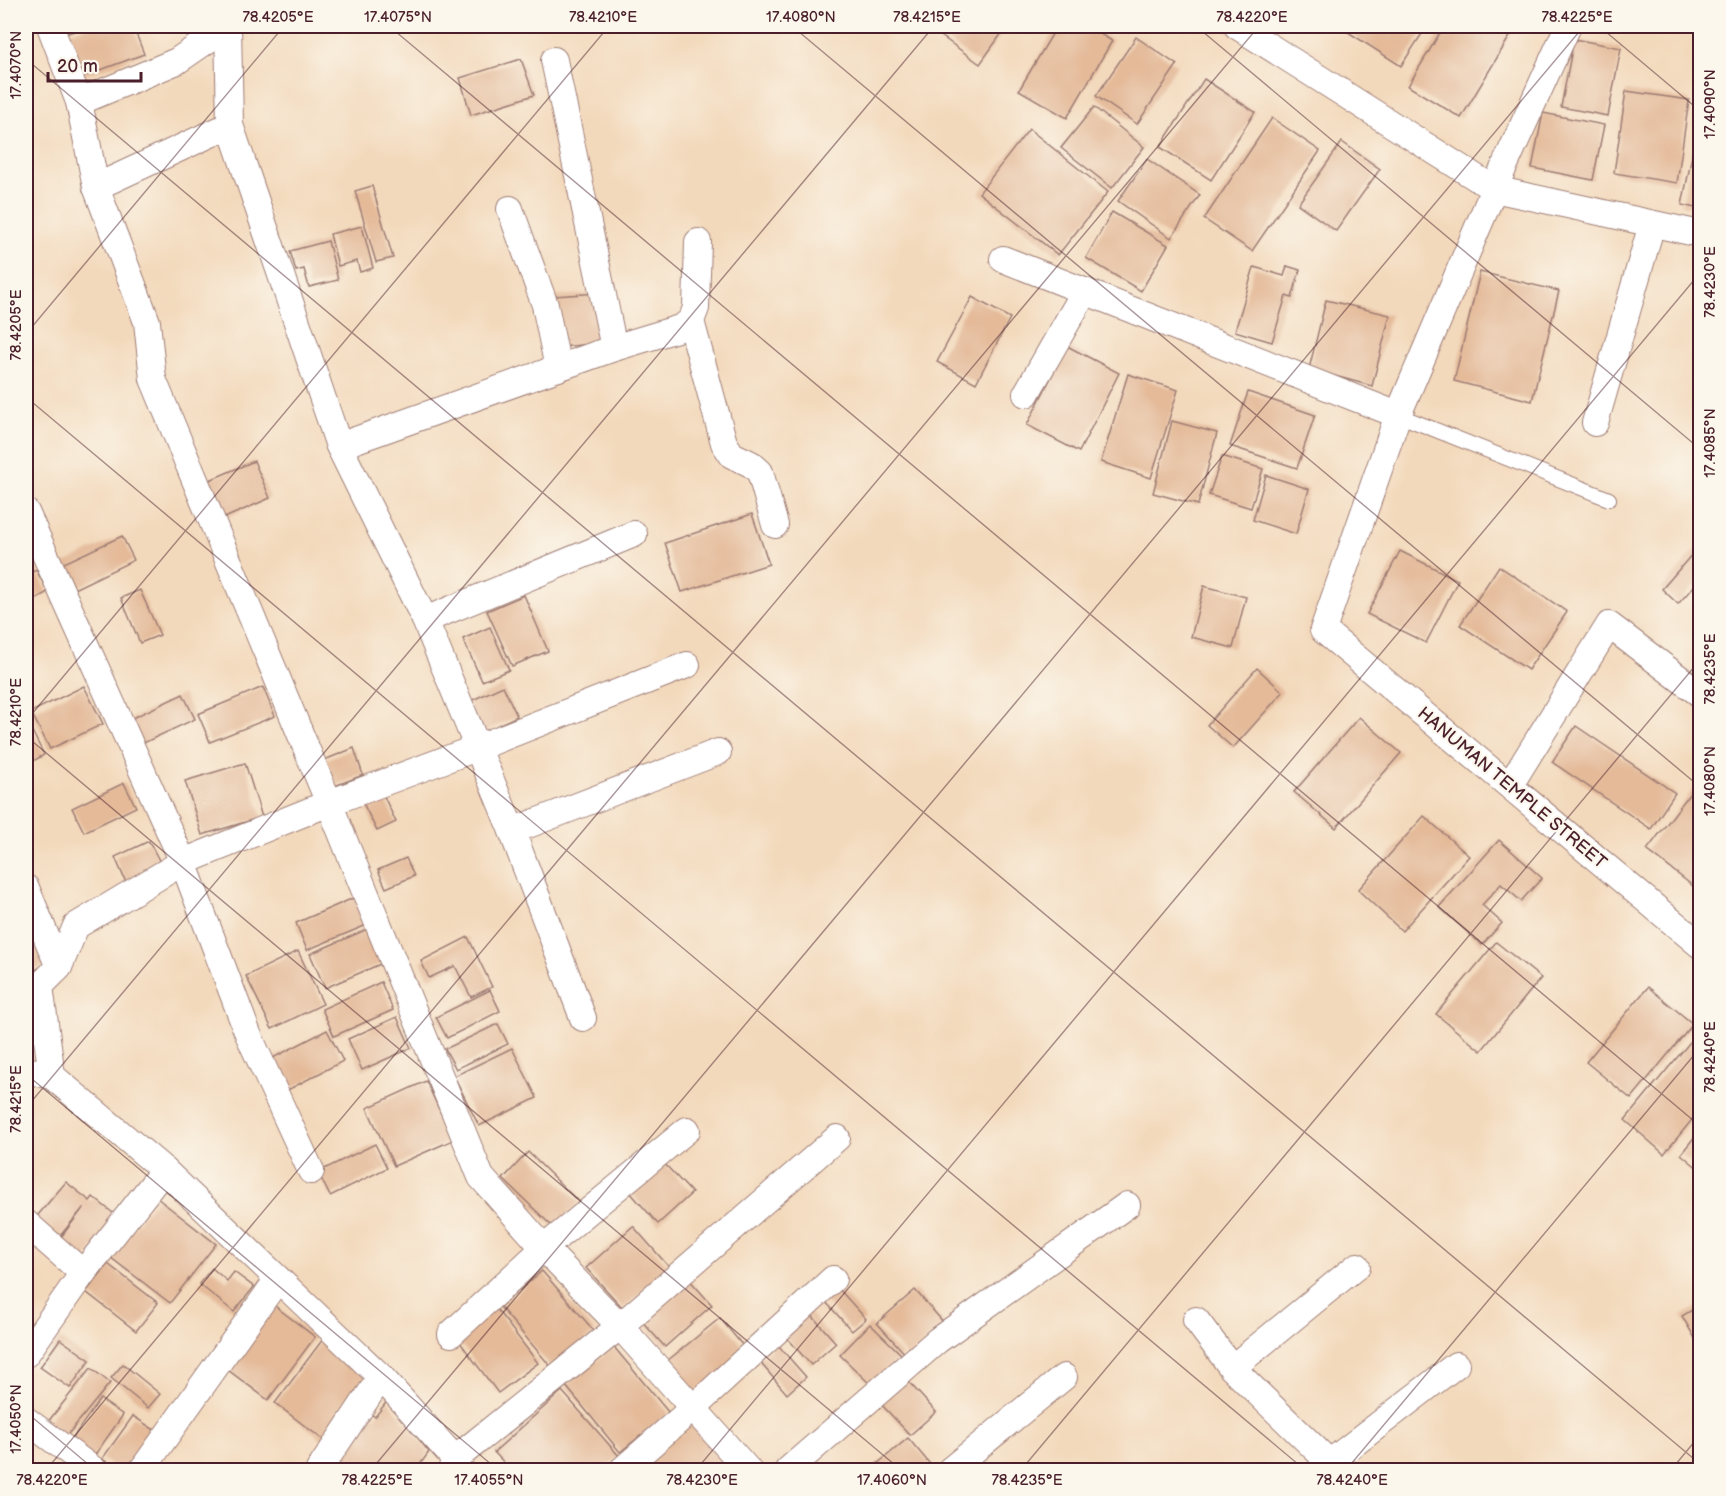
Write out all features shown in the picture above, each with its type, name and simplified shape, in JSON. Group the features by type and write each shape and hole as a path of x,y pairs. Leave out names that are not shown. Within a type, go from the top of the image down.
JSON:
{"street":[{"path":"50,26 79,102 96,187 147,322 153,379 481,1177 544,1248 620,1326 748,1470"},
{"path":"79,102 177,61 228,26"},
{"path":"228,26 230,125 339,446 425,620 479,747 583,1018"},
{"path":"1237,26 1494,189 1701,234"},
{"path":"1003,259 1398,415 1494,189 1568,26"},
{"path":"554,60 614,348"},
{"path":"96,187 230,125"},
{"path":"510,209 545,304 558,368"},
{"path":"1595,423 1652,224"},
{"path":"698,242 696,308 691,321 724,443 732,455 751,464 760,472 775,525"},
{"path":"1026,394 1085,291"},
{"path":"339,446 614,348 680,328 691,321"},
{"name":"HANUMAN TEMPLE STREET","path":"1398,415 1323,630 1701,945"},
{"path":"26,512 183,861 248,1034 311,1171"},
{"path":"425,620 634,534"},
{"path":"1510,785 1609,625 1701,694"},
{"path":"52,1076 44,1013 33,989 59,967 76,926 183,861 687,665"},
{"path":"512,831 718,752"},
{"path":"26,888 59,967"},
{"path":"26,1070 52,1076 164,1170 381,1377 465,1453 620,1326 837,1138"},
{"path":"451,1335 544,1248 687,1130"},
{"path":"26,1354 83,1273 164,1170"},
{"path":"788,1470 938,1340 1127,1205"},
{"path":"26,1223 83,1273"},
{"path":"1232,1368 1357,1266"},
{"path":"142,1470 278,1279"},
{"path":"622,1470 833,1279"},
{"path":"1196,1320 1232,1368 1325,1467 1456,1365"},
{"path":"319,1470 381,1377"},
{"path":"950,1470 1064,1377"},
{"path":"26,1420 94,1470"}],"lane":[{"path":"1398,415 1609,499"}],"building":[{"path":"88,26 133,26 144,54 76,79 60,36"},
{"path":"931,26 1007,26 980,64 930,28"},
{"path":"1057,26 1087,26 1112,41 1067,118 1019,90"},
{"path":"1352,26 1427,26 1401,66 1348,32"},
{"path":"1444,26 1516,26 1461,118 1408,86"},
{"path":"1136,37 1177,65 1137,124 1096,96"},
{"path":"1574,39 1621,48 1608,116 1561,107"},
{"path":"521,59 534,95 471,115 460,78"},
{"path":"1204,79 1255,112 1211,180 1160,147"},
{"path":"1626,91 1689,100 1677,183 1614,173"},
{"path":"1094,107 1144,147 1112,188 1061,148"},
{"path":"1543,113 1604,125 1593,180 1532,168"},
{"path":"1272,118 1320,151 1252,251 1204,219"},
{"path":"1700,121 1700,209 1682,205"},
{"path":"1029,129 1108,192 1058,255 979,193"},
{"path":"1342,142 1380,169 1336,231 1298,204"},
{"path":"1147,159 1200,195 1171,238 1118,201"},
{"path":"372,186 393,258 376,262 355,191"},
{"path":"1112,212 1168,245 1141,291 1086,258"},
{"path":"362,226 373,268 360,272 357,261 338,266 330,234"},
{"path":"328,241 338,280 309,287 304,269 296,271 290,251"},
{"path":"1287,266 1300,270 1292,298 1286,296 1272,342 1235,331 1254,267 1284,276"},
{"path":"1480,272 1559,291 1532,401 1454,381"},
{"path":"599,293 604,343 559,347 554,296"},
{"path":"972,297 1010,318 976,383 937,362"},
{"path":"1326,300 1390,315 1372,386 1309,369"},
{"path":"1067,346 1119,373 1079,452 1027,425"},
{"path":"1128,374 1178,390 1151,478 1101,462"},
{"path":"1248,392 1315,415 1297,468 1230,446"},
{"path":"1172,421 1217,433 1198,505 1153,493"},
{"path":"1222,456 1263,469 1251,508 1209,495"},
{"path":"254,461 270,498 220,520 203,483"},
{"path":"1266,475 1309,489 1296,534 1253,520"},
{"path":"752,514 769,564 682,592 665,543"},
{"path":"122,536 134,560 74,589 62,564"},
{"path":"1700,545 1700,592 1694,586 1678,604 1662,589"},
{"path":"1400,551 1458,580 1426,643 1367,614"},
{"path":"1499,566 1567,612 1528,670 1460,625"},
{"path":"36,570 48,592 26,604 26,575"},
{"path":"1204,586 1246,597 1233,648 1191,637"},
{"path":"140,590 160,635 140,643 121,598"},
{"path":"524,595 548,651 512,666 487,611"},
{"path":"490,627 509,670 482,681 463,639"},
{"path":"1257,668 1283,692 1233,748 1207,725"},
{"path":"84,686 103,724 50,749 31,712"},
{"path":"503,686 517,716 482,733 468,702"},
{"path":"263,687 275,716 210,742 198,714"},
{"path":"183,694 195,719 137,746 126,721"},
{"path":"1359,717 1401,753 1336,828 1294,792"},
{"path":"1576,726 1675,793 1651,829 1552,762"},
{"path":"32,731 44,755 26,765 26,734"},
{"path":"354,748 363,775 332,787 322,761"},
{"path":"245,763 262,817 202,835 185,781"},
{"path":"1700,780 1700,876 1693,886 1647,850"},
{"path":"124,783 136,807 84,832 72,808"},
{"path":"379,786 396,822 377,831 359,795"},
{"path":"1424,816 1469,856 1402,931 1358,890"},
{"path":"1499,840 1542,878 1521,901 1501,884 1482,905 1502,923 1482,945 1439,907"},
{"path":"149,841 164,870 128,887 115,857"},
{"path":"406,858 414,876 386,888 378,870"},
{"path":"358,896 369,924 307,950 296,923"},
{"path":"26,915 48,964 26,974"},
{"path":"370,928 385,962 325,988 310,954"},
{"path":"468,937 492,987 471,997 455,966 429,978 421,961"},
{"path":"1496,942 1541,978 1481,1051 1436,1014"},
{"path":"298,951 323,1004 272,1029 246,976"},
{"path":"381,982 393,1010 334,1036 322,1009"},
{"path":"1648,987 1693,1024 1631,1099 1586,1062"},
{"path":"490,990 500,1011 447,1038 436,1017"},
{"path":"397,1017 411,1048 362,1070 348,1039"},
{"path":"498,1024 508,1044 456,1069 445,1049"},
{"path":"327,1030 343,1061 282,1093 265,1062"},
{"path":"1700,1030 1700,1110 1664,1154 1625,1120"},
{"path":"512,1048 537,1098 479,1126 454,1076"},
{"path":"426,1081 453,1140 394,1166 367,1108"},
{"path":"1700,1130 1700,1170 1681,1154"},
{"path":"375,1144 387,1168 330,1196 318,1172"},
{"path":"528,1152 579,1202 554,1228 503,1179"},
{"path":"662,1161 692,1193 658,1224 629,1191"},
{"path":"66,1182 90,1201 93,1197 118,1217 83,1261 58,1241 84,1207 55,1242 32,1222"},
{"path":"157,1198 216,1244 170,1303 110,1257"},
{"path":"633,1226 669,1267 623,1308 586,1268"},
{"path":"108,1264 158,1303 136,1331 86,1292"},
{"path":"212,1268 227,1281 234,1272 254,1287 234,1312 199,1284"},
{"path":"542,1271 595,1332 552,1368 500,1307"},
{"path":"686,1276 712,1305 665,1347 639,1318"},
{"path":"838,1288 866,1319 852,1331 824,1300"},
{"path":"915,1290 945,1324 908,1357 877,1323"},
{"path":"271,1303 315,1337 268,1400 224,1367"},
{"path":"1700,1305 1700,1347 1682,1316"},
{"path":"495,1307 538,1363 498,1393 456,1337"},
{"path":"807,1310 836,1343 811,1365 782,1332"},
{"path":"720,1318 748,1352 695,1396 667,1361"},
{"path":"870,1324 902,1355 872,1386 840,1355"},
{"path":"60,1339 90,1360 70,1388 40,1367"},
{"path":"323,1339 375,1378 326,1442 275,1403"},
{"path":"777,1344 806,1377 787,1394 758,1360"},
{"path":"614,1347 669,1413 620,1452 566,1386"},
{"path":"123,1364 160,1394 148,1408 111,1378"},
{"path":"91,1368 110,1383 65,1438 47,1423"},
{"path":"906,1379 936,1412 910,1435 880,1403"},
{"path":"562,1391 619,1456 603,1470 511,1470 494,1452"},
{"path":"100,1399 123,1415 92,1459 69,1443"},
{"path":"388,1400 429,1452 416,1470 324,1470 367,1411 375,1417"},
{"path":"133,1416 156,1431 128,1470 119,1470 102,1459"},
{"path":"686,1419 731,1470 640,1470"},
{"path":"908,1438 935,1470 870,1470"}]}
